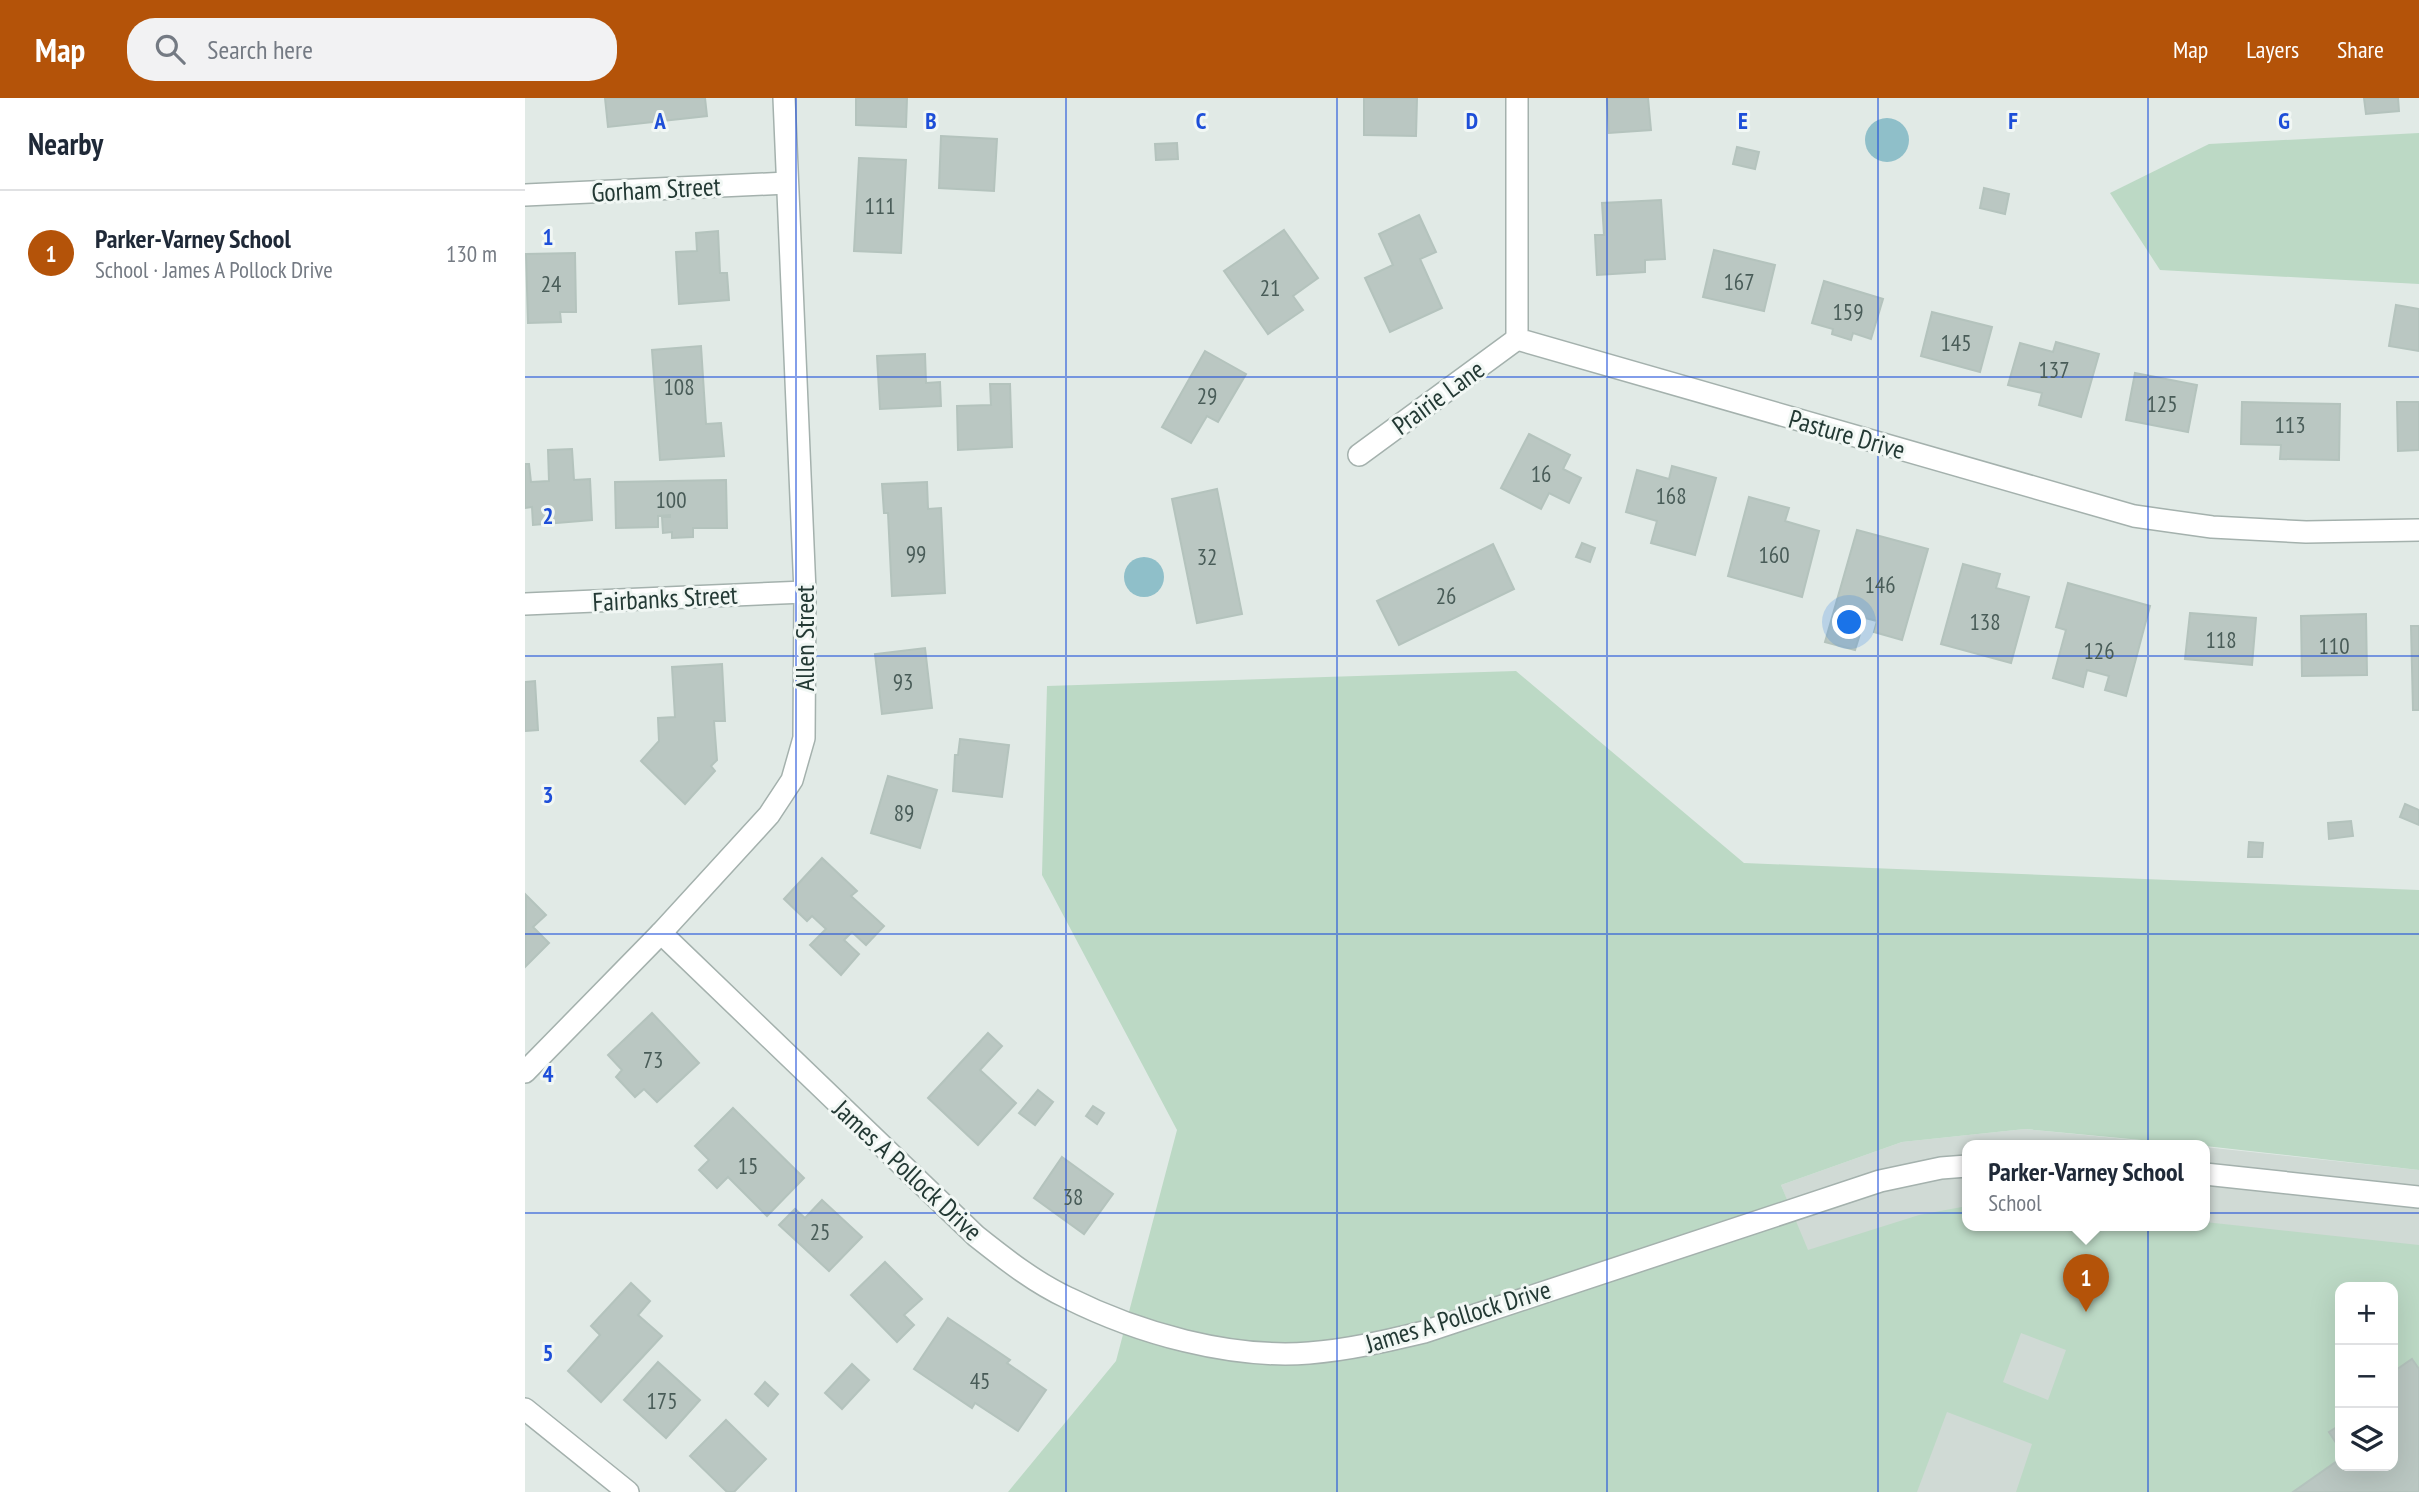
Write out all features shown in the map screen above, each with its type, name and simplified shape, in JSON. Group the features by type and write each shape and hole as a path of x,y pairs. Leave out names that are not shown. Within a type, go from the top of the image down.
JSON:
{"street":[{"name":"Allen Street","path":"525,1072 661,933 769,815 792,780 804,737 805,592 784,98"},
{"path":"1517,98 1517,339"},
{"name":"Gorham Street","path":"525,195 787,183"},
{"name":"Prairie Lane","path":"1359,455 1517,339"},
{"name":"Pasture Drive","path":"1517,339 2134,516 2212,527 2306,532 2419,530"},
{"name":"Fairbanks Street","path":"525,604 805,592"},
{"name":"James A Pollock Drive","path":"661,933 976,1236 1013,1265 1067,1298 1126,1322 1199,1344 1260,1352 1307,1353 1361,1346 1424,1332 1880,1181 1962,1166"},
{"path":"2210,1175 2419,1197"},
{"path":"525,1409 628,1492"}],"shaded area":[{"path":"2025,1129 2135,1140 1962,1140 1962,1231 2210,1231 2210,1148 2419,1170 2419,1492 1679,1492 1807,1250 1781,1185 1902,1142"}],"green space":[{"path":"2419,133 2419,284 2160,270 2110,193 2209,144"},
{"path":"1516,671 1744,863 2419,890 2419,1170 2210,1147 2210,1140 2141,1140 2025,1129 1902,1142 1781,1185 1808,1250 1919,1215 1962,1207 1962,1231 2210,1231 2210,1223 2419,1245 2419,1369 2412,1359 2398,1369 2398,1282 2335,1282 2335,1428 2329,1432 2335,1441 2335,1463 2293,1492 2016,1492 2032,1444 1947,1412 1917,1492 1008,1492 1116,1361 1177,1130 1042,875 1047,686","holes":["2021,1333 2066,1350 2048,1400 2003,1382"]}],"water":[{"path":"1887,118 1903,124 1909,140 1903,156 1887,162 1871,156 1865,140 1871,124"},
{"path":"1144,557 1152,558 1158,563 1163,569 1163,585 1158,591 1152,596 1144,597 1136,596 1130,591 1125,585 1124,577 1125,569 1130,563 1136,558"}],"building":[{"path":"605,98 705,98 707,116 608,127"},
{"path":"856,98 907,98 906,127 856,125"},
{"path":"1364,98 1417,98 1416,136 1364,135"},
{"path":"1607,98 1648,98 1651,130 1609,133"},
{"path":"2364,98 2398,98 2399,111 2366,114"},
{"path":"941,136 997,139 994,191 939,188"},
{"path":"1177,143 1178,159 1156,160 1155,144"},
{"path":"1737,147 1759,152 1755,169 1733,164"},
{"path":"859,158 906,160 901,253 854,251"},
{"path":"1984,188 2009,194 2005,214 1980,208"},
{"path":"1661,200 1665,259 1645,260 1645,272 1597,275 1595,235 1604,235 1602,203"},
{"path":"1419,215 1436,252 1420,259 1442,308 1390,332 1365,278 1393,265 1379,234"},
{"path":"1284,230 1318,278 1293,296 1303,310 1268,334 1224,271"},
{"path":"718,231 720,273 727,273 729,300 679,304 676,252 697,251 696,233"},
{"path":"1714,250 1775,265 1764,311 1703,297"},
{"path":"575,253 576,312 560,312 561,322 528,323 526,254"},
{"path":"1824,281 1883,299 1871,339 1853,333 1851,340 1832,334 1833,329 1812,323"},
{"path":"2396,305 2419,309 2419,351 2389,346"},
{"path":"1932,312 1992,327 1980,372 1921,356"},
{"path":"2056,342 2099,354 2081,417 2039,405 2042,393 2008,385 2020,343 2053,352"},
{"path":"701,346 706,424 721,423 724,456 660,460 652,350"},
{"path":"1205,351 1246,374 1218,422 1207,416 1191,443 1162,427"},
{"path":"925,354 926,383 940,382 941,406 880,409 877,356"},
{"path":"2135,373 2197,385 2188,432 2126,420"},
{"path":"990,384 1010,384 1012,447 958,450 957,406 991,405"},
{"path":"2242,402 2340,404 2339,460 2280,459 2281,445 2241,444"},
{"path":"2397,402 2419,402 2419,450 2398,451"},
{"path":"1529,434 1570,455 1563,469 1581,478 1569,503 1549,493 1541,509 1501,488"},
{"path":"572,449 574,480 590,479 592,520 533,525 532,507 525,508 525,464 529,464 531,482 549,481 548,450"},
{"path":"1672,466 1716,478 1695,555 1651,543 1657,521 1626,512 1637,470 1669,479"},
{"path":"726,480 727,528 693,528 693,537 672,538 672,532 663,533 662,517 670,515 658,516 658,527 616,528 615,482"},
{"path":"927,482 928,509 941,508 945,593 892,596 888,513 884,513 882,484"},
{"path":"1217,489 1242,614 1197,623 1172,499"},
{"path":"1749,497 1789,508 1785,521 1819,531 1802,597 1728,576"},
{"path":"1857,530 1928,549 1902,640 1874,632 1877,621 1865,618 1855,650 1825,642"},
{"path":"1582,543 1595,548 1590,562 1576,557"},
{"path":"1493,544 1514,589 1399,645 1377,601"},
{"path":"1963,564 2000,574 1996,588 2029,597 2011,663 1941,644"},
{"path":"2068,583 2150,606 2126,696 2105,690 2109,676 2087,670 2083,687 2053,678 2066,630 2056,627"},
{"path":"2190,613 2256,618 2252,665 2185,659"},
{"path":"2366,614 2367,675 2302,676 2301,616"},
{"path":"2411,626 2419,626 2419,710 2413,710"},
{"path":"925,648 932,708 882,714 875,654"},
{"path":"722,664 725,721 714,721 717,760 711,766 715,771 685,804 641,761 659,741 658,718 675,717 672,667"},
{"path":"535,681 538,730 525,731 525,682"},
{"path":"960,739 1009,745 1002,797 953,791 955,755 958,755"},
{"path":"888,776 937,790 920,848 871,833"},
{"path":"2405,804 2419,810 2419,825 2400,817"},
{"path":"2351,821 2353,836 2329,839 2328,823"},
{"path":"2249,842 2263,843 2262,857 2248,857"},
{"path":"822,858 857,891 851,896 884,926 866,945 852,932 844,940 859,954 841,975 810,945 826,929 812,916 807,921 784,899"},
{"path":"526,895 546,915 533,927 549,943 525,967"},
{"path":"652,1013 699,1063 657,1102 644,1089 635,1097 616,1077 622,1070 608,1055"},
{"path":"988,1033 1002,1046 980,1070 1016,1103 978,1145 928,1098"},
{"path":"1038,1090 1053,1102 1035,1125 1019,1113"},
{"path":"1093,1106 1104,1113 1097,1124 1086,1116"},
{"path":"733,1108 804,1178 767,1216 728,1177 717,1188 699,1170 709,1160 695,1146"},
{"path":"1062,1157 1113,1194 1084,1234 1034,1198"},
{"path":"822,1200 862,1237 829,1271 779,1225 795,1209 805,1218"},
{"path":"885,1262 922,1299 904,1315 914,1325 897,1342 851,1295"},
{"path":"631,1283 650,1301 638,1315 662,1336 601,1402 568,1371 600,1335 591,1326"},
{"path":"948,1318 1010,1360 1007,1363 1046,1390 1018,1431 975,1403 972,1408 914,1369"},
{"path":"2412,1359 2419,1369 2419,1492 2293,1492 2335,1463 2335,1471 2398,1471 2398,1369"},
{"path":"658,1362 700,1400 666,1438 624,1400"},
{"path":"852,1364 869,1380 842,1409 825,1393"},
{"path":"765,1382 778,1394 768,1406 755,1394"},
{"path":"726,1420 766,1459 734,1492 727,1492 690,1456"},
{"path":"2335,1428 2335,1441 2329,1432"}],"place":[{"name":"Parker-Varney School","path":"2086,1312"}]}
